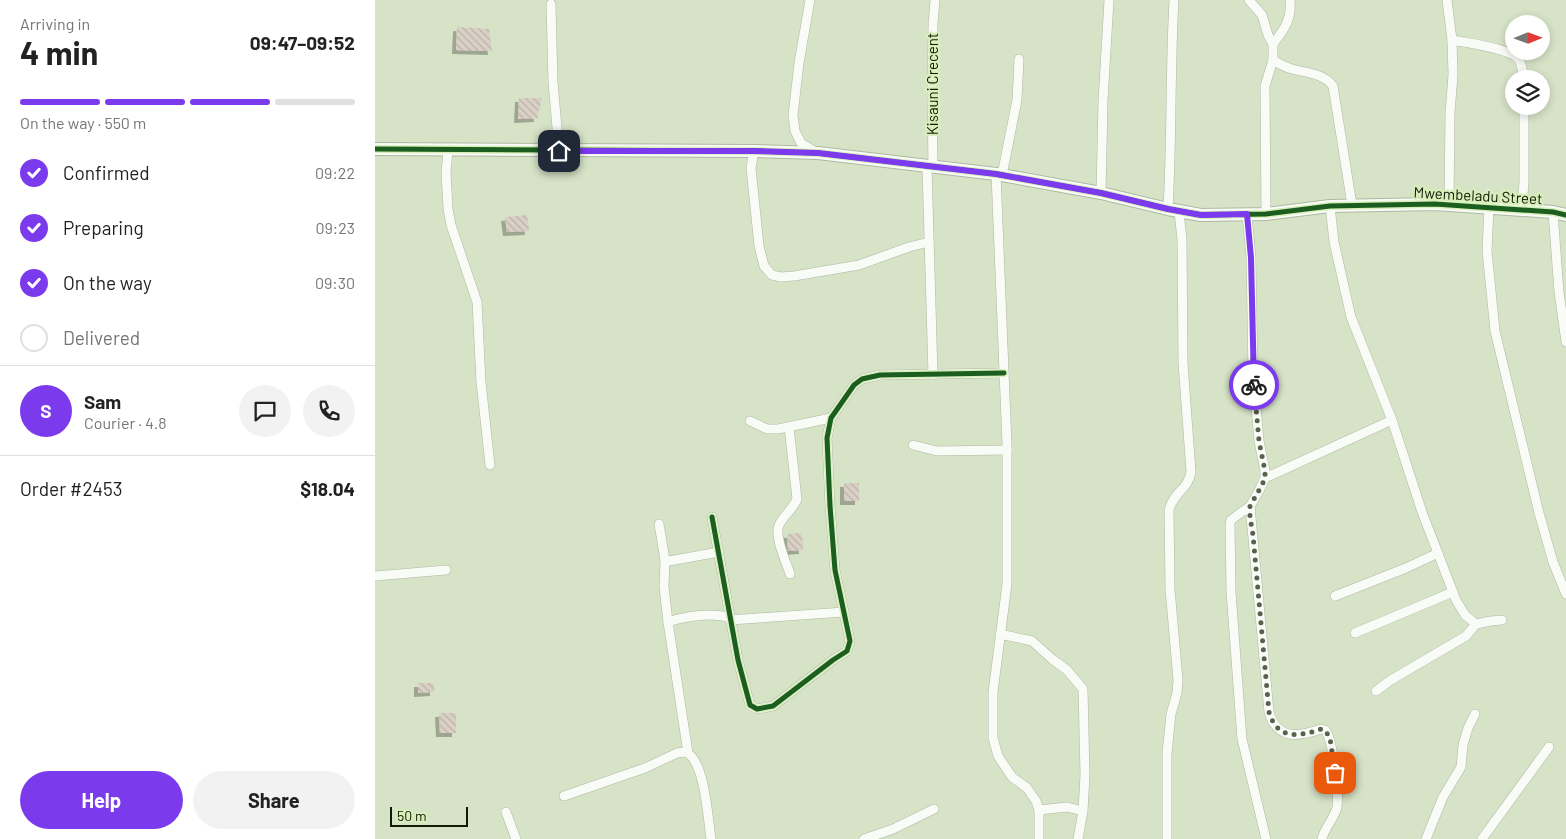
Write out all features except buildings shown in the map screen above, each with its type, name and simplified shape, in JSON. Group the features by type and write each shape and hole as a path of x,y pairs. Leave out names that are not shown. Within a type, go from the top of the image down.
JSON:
{"street":[{"path":"810,0 799,63 793,116 795,131 801,143 818,153"},
{"name":"Kisauni Crecent","path":"933,374 929,242 935,0"},
{"path":"1101,193 1103,101 1109,0"},
{"path":"1167,839 1167,754 1171,714 1177,693 1178,680 1170,589 1169,510 1172,500 1187,484 1191,472 1183,363 1182,240 1173,210 1171,46 1174,0"},
{"path":"1249,0 1262,15 1273,44 1273,60 1265,86 1266,214"},
{"path":"1273,44 1284,30 1290,16 1289,0"},
{"path":"1447,0 1452,40 1453,75 1450,113 1449,205"},
{"path":"551,4 553,82 559,151"},
{"path":"1452,40 1513,54 1519,60 1521,70"},
{"path":"1019,59 1017,100 999,174 1007,450 1007,584 993,692 993,738 999,756 1012,777 1027,788 1036,801 1039,810 1039,839"},
{"path":"1273,60 1291,69 1321,76 1329,80 1333,86 1352,205"},
{"path":"1522,210 1524,115"},
{"name":"Mwembeladu Street","path":"375,149 818,153 999,174 1101,193 1201,215 1266,214 1330,206 1435,204 1560,214"},
{"path":"448,151 446,172 451,226 477,302 481,382 489,465"},
{"path":"754,151 751,168 759,246 764,266 772,274 781,277 794,276 859,265 929,242"},
{"path":"1330,206 1334,242 1351,317 1392,420 1422,512 1453,592 1465,615 1476,624"},
{"path":"1489,208 1487,252 1495,331 1539,513 1553,562 1566,594"},
{"path":"1247,214 1251,258 1253,374 1259,441 1265,478 1250,506 1231,520 1231,592 1242,739 1266,839"},
{"path":"1560,214 1559,292 1566,342"},
{"path":"712,517 738,660 748,696 751,705 757,709 773,706 847,650 850,641 835,570 827,438 831,418 854,385 862,379 879,375 1004,373"},
{"path":"750,420 767,429 778,429 831,418"},
{"path":"1265,478 1392,420"},
{"path":"789,427 797,499 794,506 779,525 778,531 783,555 790,574"},
{"path":"913,445 937,451 1007,450"},
{"path":"1250,506 1269,712 1272,722 1280,732 1293,735 1321,729 1325,730 1330,738 1337,787 1337,808 1321,839"},
{"path":"659,524 665,560 664,587 668,622 688,753 694,760 700,775 711,839"},
{"path":"665,560 669,561 719,552"},
{"path":"1335,596 1438,553"},
{"path":"375,576 446,570"},
{"path":"1355,634 1453,592"},
{"path":"668,622 683,617 718,616 730,619 844,612"},
{"path":"1376,690 1466,636 1476,624 1491,620 1502,620"},
{"path":"1000,634 1032,641 1067,670 1083,689 1085,775 1083,812 1078,839"},
{"path":"1426,839 1443,797 1461,766 1463,745 1475,714"},
{"path":"1482,839 1549,747"},
{"path":"564,796 645,768 677,753 688,753"},
{"path":"1039,810 1067,807 1083,812"},
{"path":"864,839 893,829 934,809"},
{"path":"506,812 515,839"}],"cycle path":[{"path":"375,149 818,153 996,174 1101,193 1201,215 1266,214 1330,206 1435,204 1553,212 1566,215"},
{"path":"712,517 738,660 750,705 757,709 773,706 847,651 850,641 835,570 827,438 831,418 854,385 862,379 880,375 1004,373"}],"way so far":[{"path":"1254,385 1259,441 1265,478 1250,506 1250,517 1267,675 1269,712 1272,722 1280,732 1293,735 1321,729 1325,730 1330,738 1335,773"}],"route":[{"path":"559,151 754,151 818,153 996,174 1101,193 1201,215 1247,214 1251,258 1254,385"}]}
